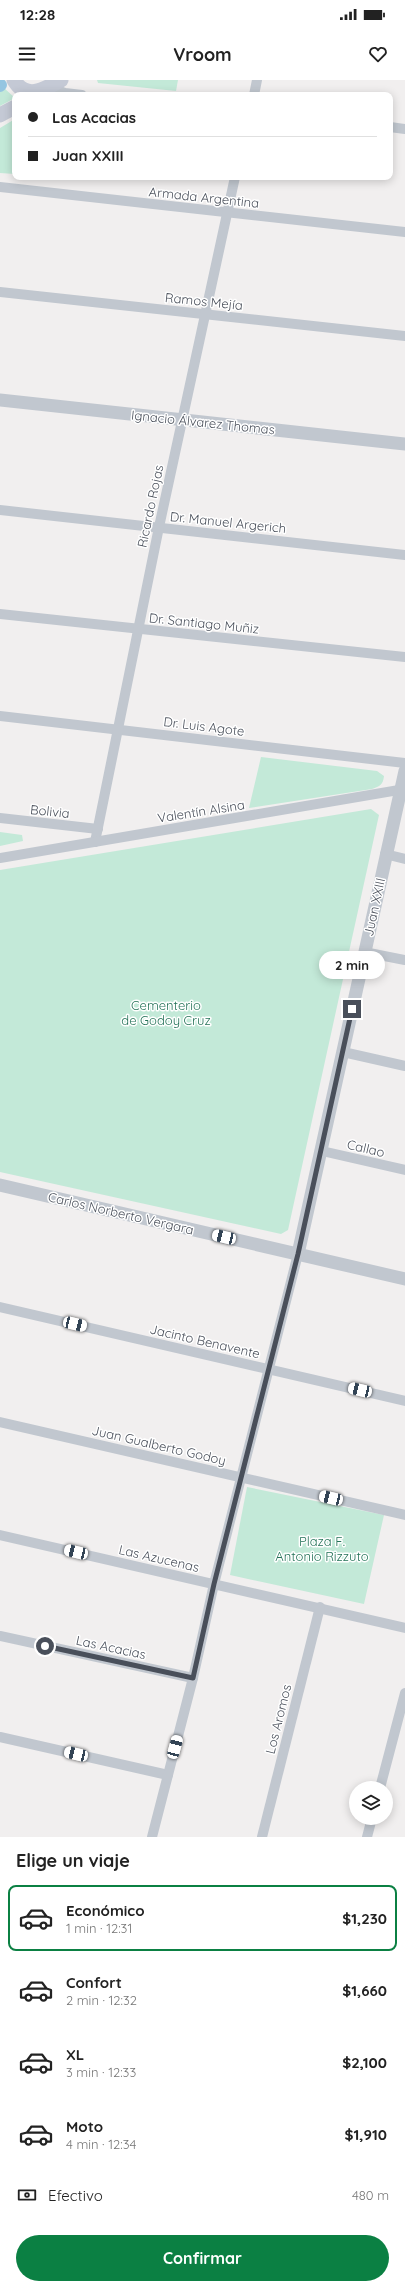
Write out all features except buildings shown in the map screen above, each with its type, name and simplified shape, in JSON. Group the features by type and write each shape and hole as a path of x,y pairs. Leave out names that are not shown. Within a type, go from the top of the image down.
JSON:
{"main road":[{"path":"14,80 24,90 36,92 49,86"},
{"path":"0,115 12,109"}],"street":[{"path":"255,92 257,80"},
{"path":"49,86 63,92"},
{"path":"393,127 405,129"},
{"name":"Ricardo Rojas","path":"95,842 159,527 234,180"},
{"name":"Armada Argentina","path":"0,187 405,232"},
{"name":"Ramos Mejía","path":"0,292 405,336"},
{"name":"Ignacio Álvarez Thomas","path":"0,400 405,444"},
{"name":"Dr. Manuel Argerich","path":"0,510 405,555"},
{"name":"Dr. Santiago Muñiz","path":"0,614 405,657"},
{"name":"Dr. Luis Agote","path":"0,716 405,763"},
{"name":"Juan XXIII","path":"152,1837 193,1678 214,1584 270,1369 298,1254 322,1151 385,854 403,789 405,771"},
{"name":"Valentín Alsina","path":"0,858 403,789"},
{"name":"Bolivia","path":"0,818 98,829"},
{"path":"385,854 405,858"},
{"path":"364,952 405,960"},
{"path":"343,1052 405,1066"},
{"name":"Callao","path":"322,1151 405,1170"},
{"name":"Carlos Norberto Vergara","path":"0,1185 405,1279"},
{"name":"Jacinto Benavente","path":"0,1307 405,1401"},
{"name":"Juan Gualberto Godoy","path":"0,1422 405,1515"},
{"name":"Las Azucenas","path":"0,1534 320,1607 405,1628"},
{"name":"Los Aromos","path":"262,1837 320,1607"},
{"name":"Las Acacias","path":"0,1636 193,1678"},
{"path":"382,1781 405,1693"},
{"path":"0,1737 168,1775"},
{"path":"367,1837 370,1825"}],"green space":[{"path":"97,80 178,80 176,91 98,83"},
{"path":"3,87 12,95 12,100 0,106 0,89"},
{"path":"12,121 12,174 0,173 0,128"},
{"path":"261,757 377,771 384,776 384,779 381,785 372,789 249,808"},
{"name":"Cementerio de Godoy Cruz","path":"371,809 379,815 288,1230 281,1234 0,1172 0,870"},
{"path":"0,832 22,835 23,841 0,846"},
{"name":"Plaza F. Antonio Rizzuto","path":"247,1487 384,1515 364,1604 230,1575"}],"route":[{"path":"45,1646 193,1678 214,1584 270,1369 298,1254 322,1151 352,1009"}]}
